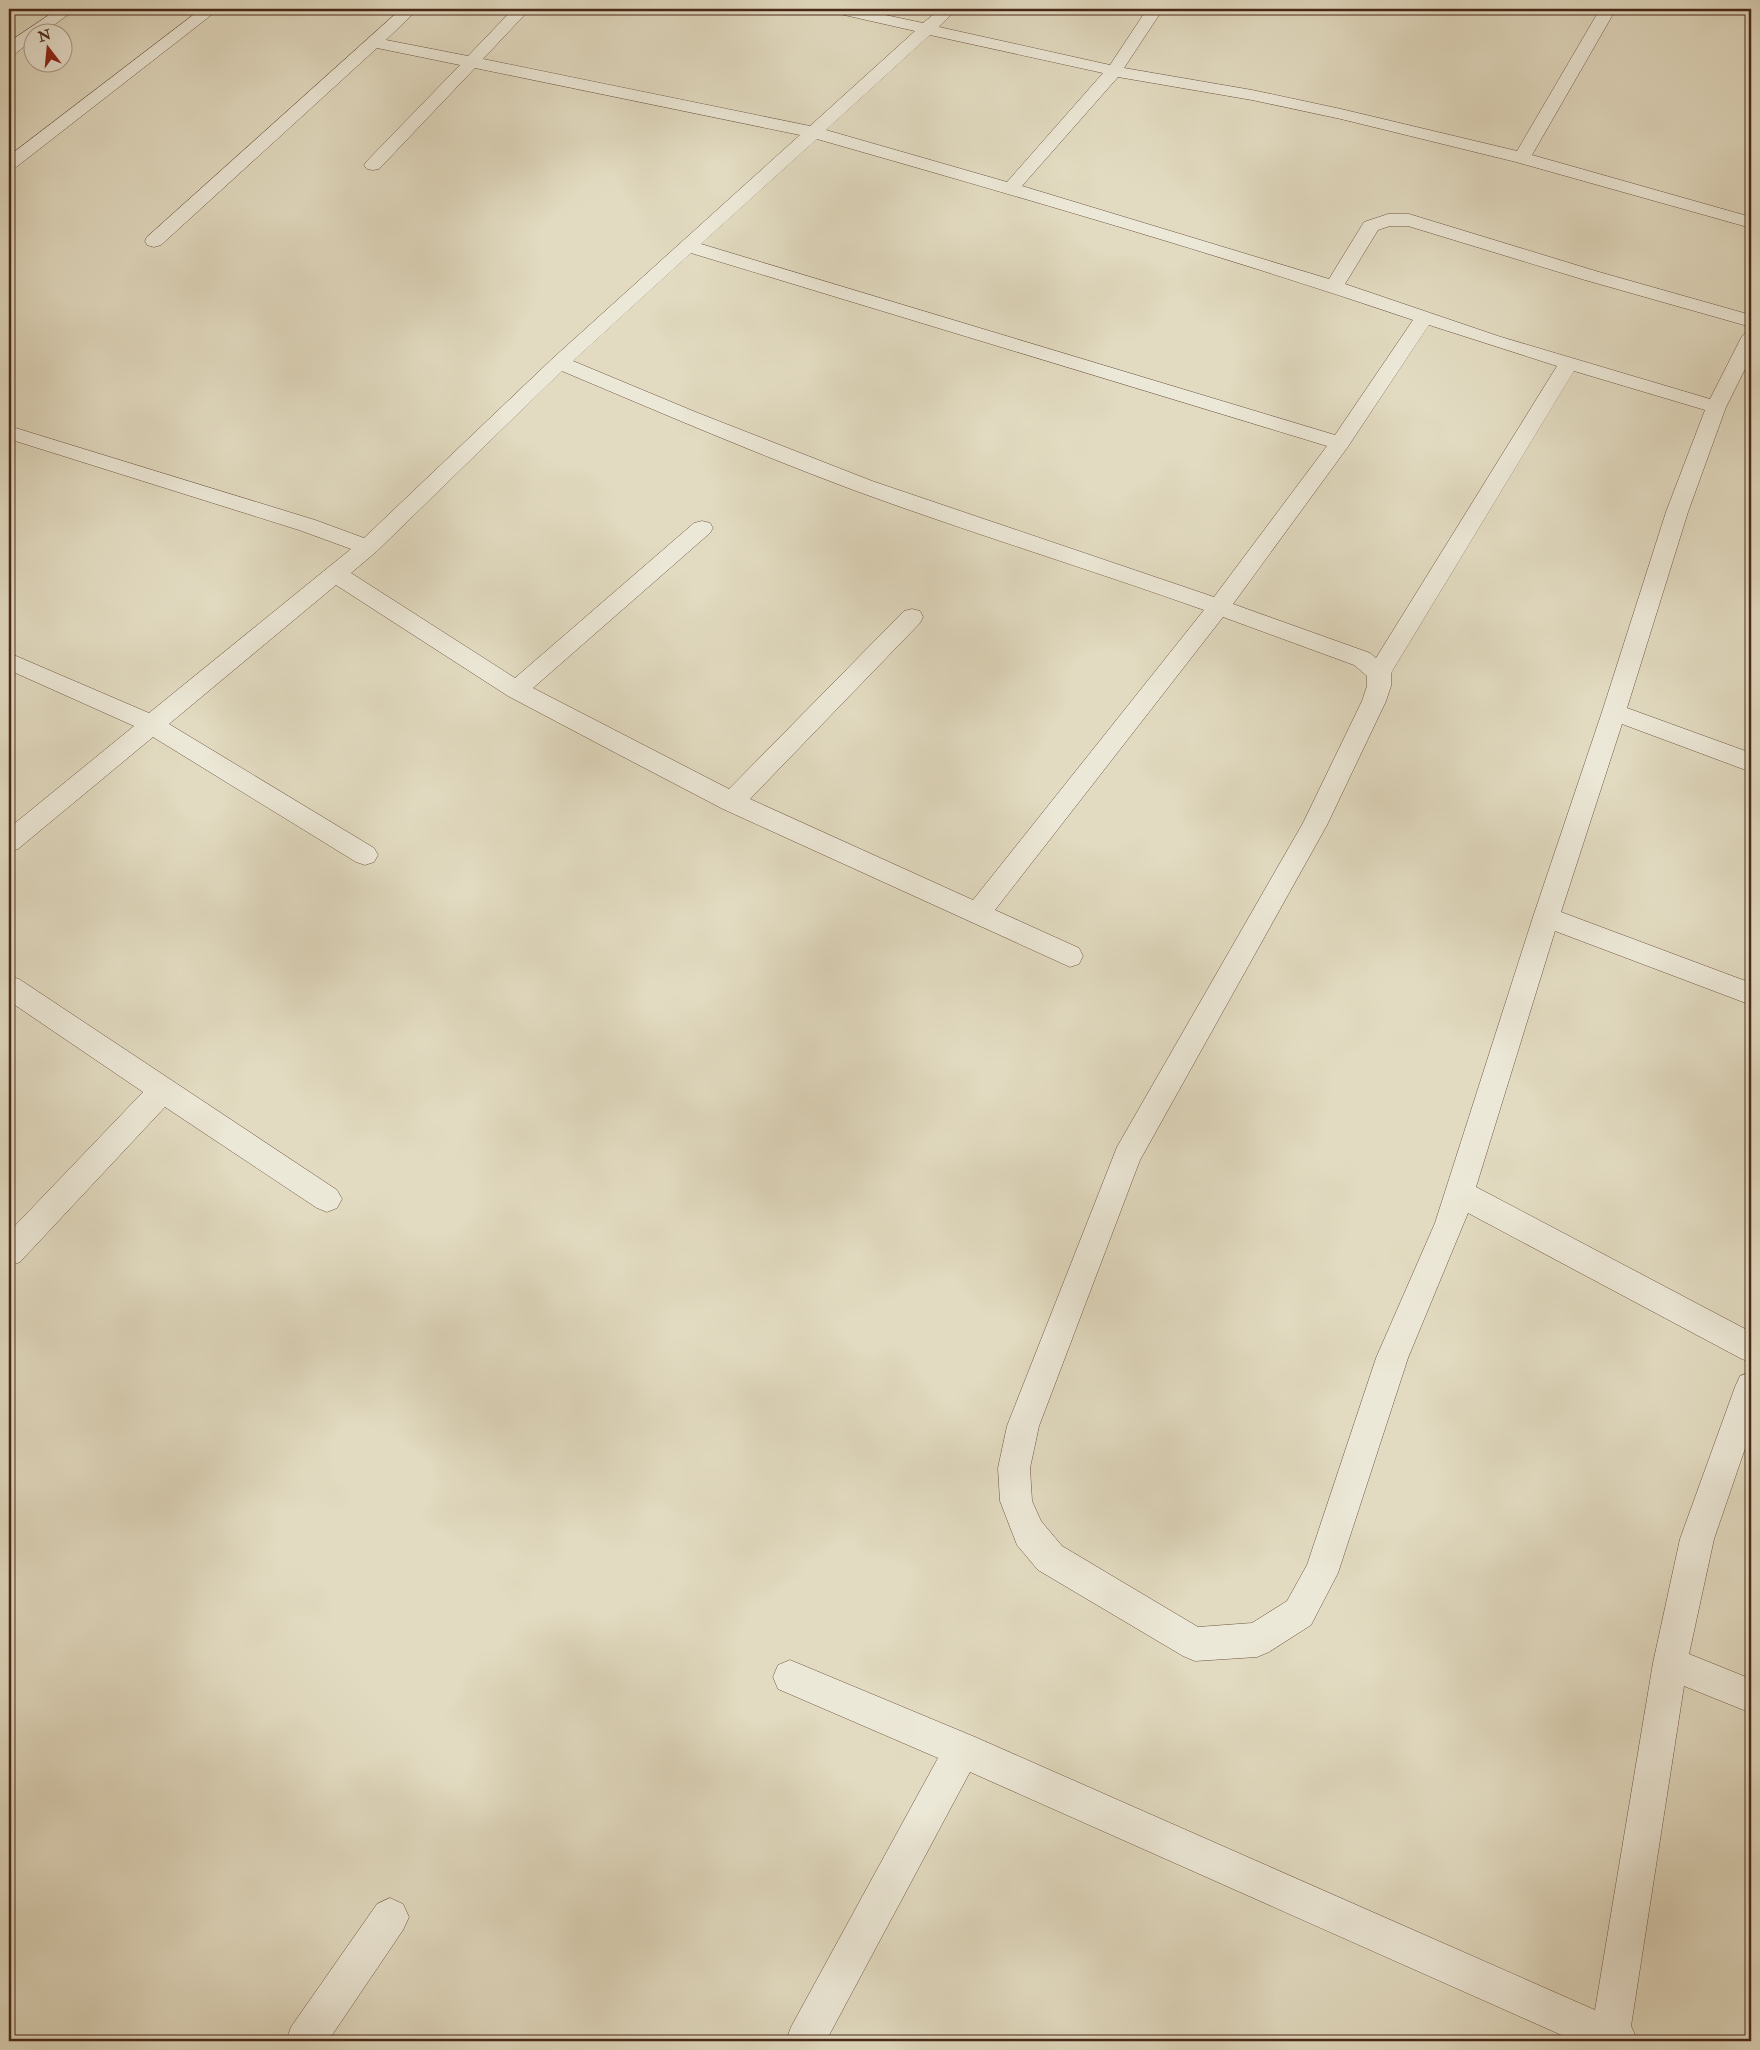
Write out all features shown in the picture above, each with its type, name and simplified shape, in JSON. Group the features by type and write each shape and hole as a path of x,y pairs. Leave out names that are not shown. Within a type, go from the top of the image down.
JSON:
{"street":[{"path":"9,164 211,9"},
{"path":"154,240 410,9"},
{"path":"373,165 522,9"},
{"path":"837,9 1114,71 1270,99 1522,158 1751,223"},
{"path":"9,842 368,547 559,363 949,9"},
{"path":"1010,189 1114,71 1155,9"},
{"path":"1522,158 1608,9"},
{"path":"45,22 59,10"},
{"path":"9,50 22,41"},
{"path":"374,42 813,132 1010,189 1334,287 1494,341 1716,407"},
{"path":"1334,287 1371,226 1388,220 1409,220 1592,276 1751,320"},
{"path":"688,246 1340,443"},
{"path":"977,914 1218,608 1340,443 1424,318"},
{"path":"1569,363 1379,673 1379,686 1374,701 1314,824 1127,1156 1023,1426 1014,1468 1016,1501 1029,1533 1050,1558 1195,1644 1257,1640 1299,1613 1321,1573 1392,1358 1450,1223 1546,917 1614,712 1677,512 1716,407 1751,338"},
{"path":"559,363 691,418 864,486 1070,557 1123,573 1362,659 1379,673"},
{"path":"9,432 307,525 368,547"},
{"path":"516,690 702,528"},
{"path":"336,574 516,690 732,802 1070,956"},
{"path":"732,802 912,618"},
{"path":"9,661 151,724 365,855"},
{"path":"1614,712 1751,763"},
{"path":"1546,917 1751,994"},
{"path":"9,988 327,1199"},
{"path":"9,1252 163,1090"},
{"path":"1459,1193 1751,1348"},
{"path":"790,1677 962,1750 1612,2040 1670,1663 1697,1539 1751,1387"},
{"path":"1670,1663 1751,1696"},
{"path":"805,2041 962,1750"},
{"path":"305,2041 390,1918"}]}
